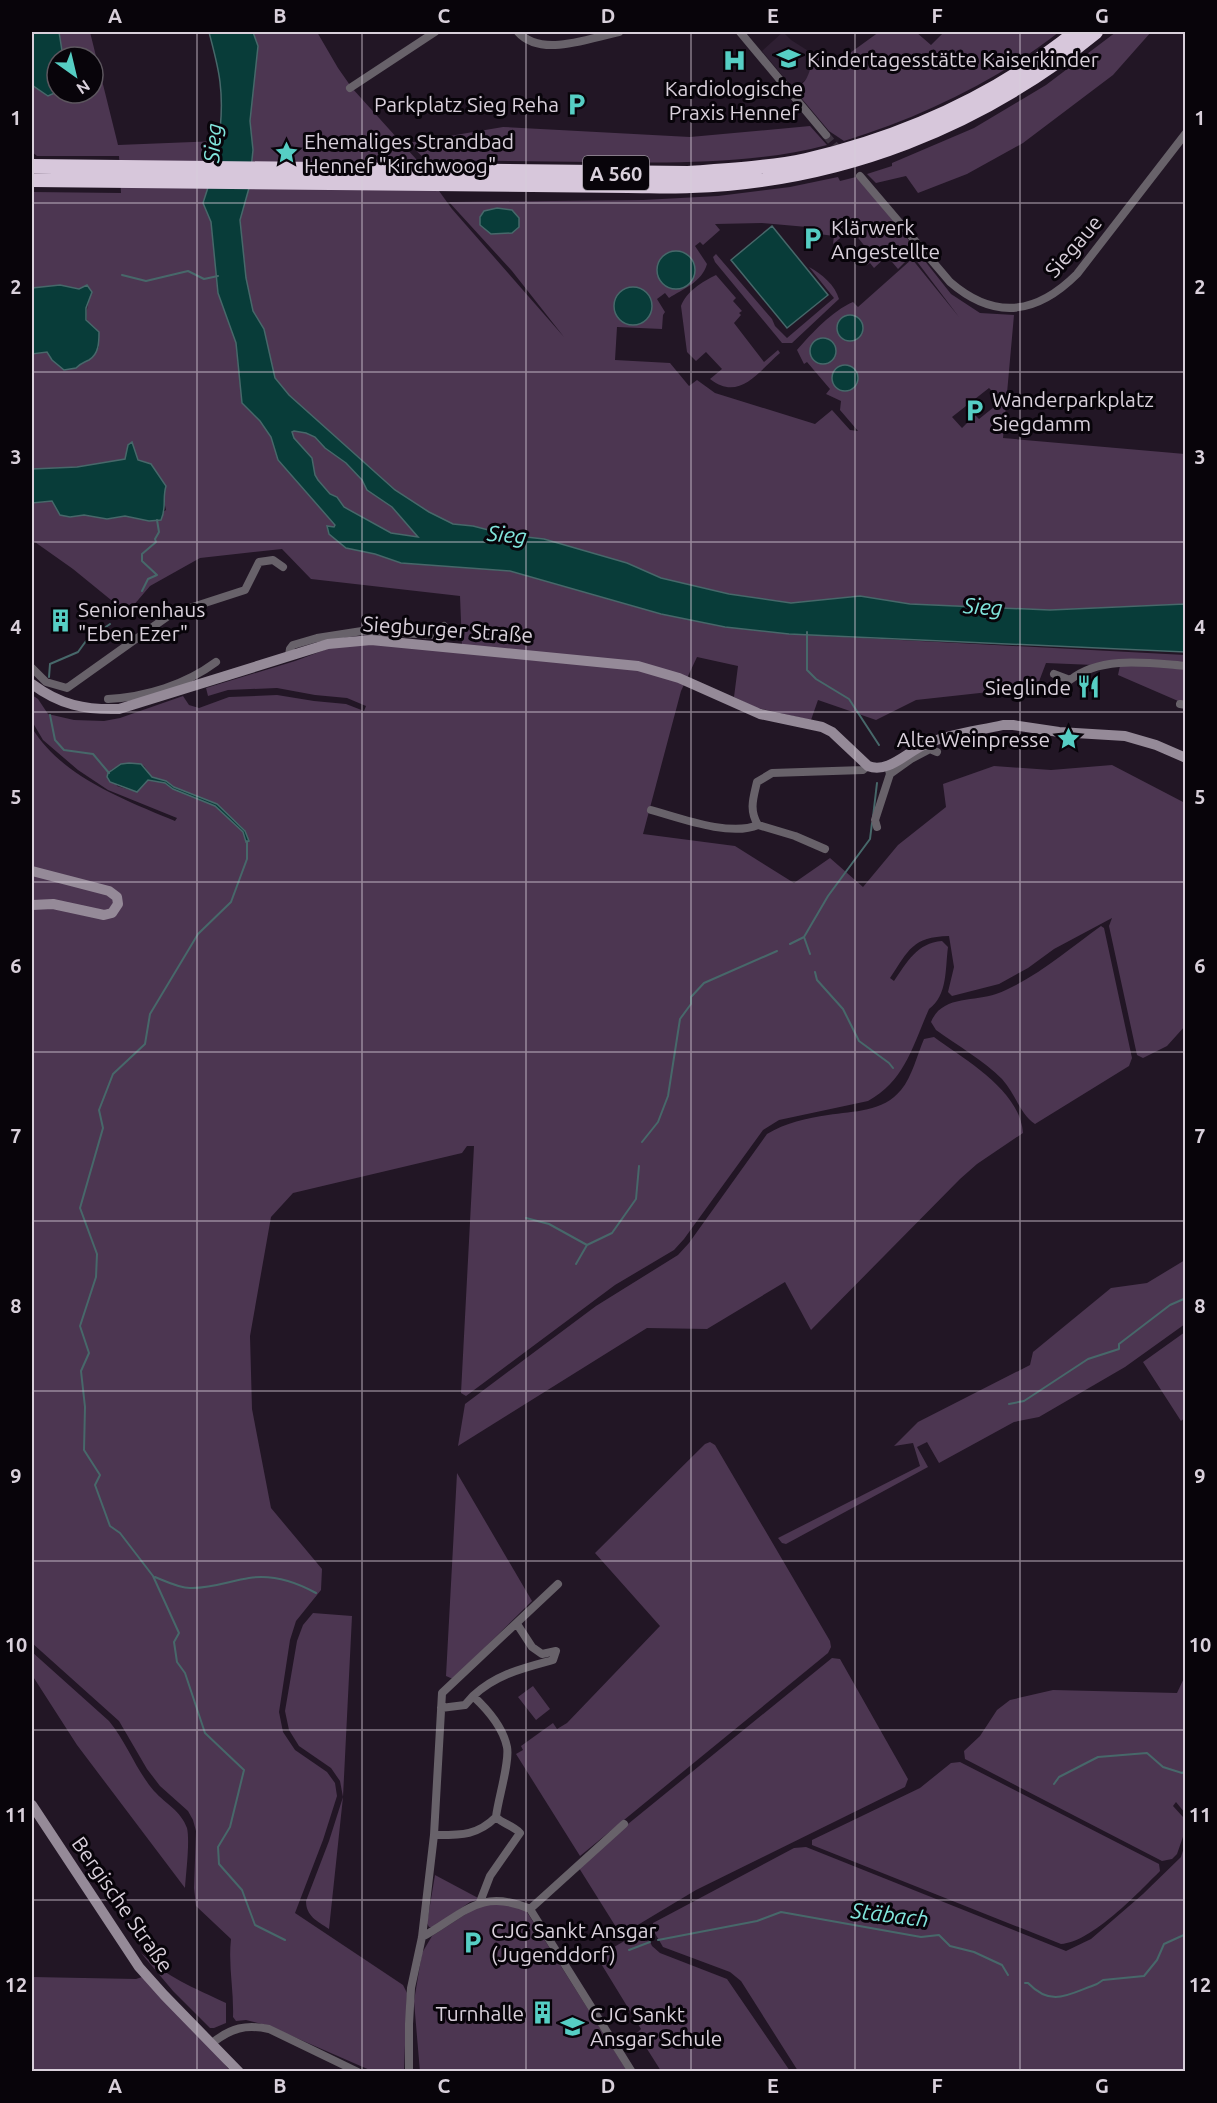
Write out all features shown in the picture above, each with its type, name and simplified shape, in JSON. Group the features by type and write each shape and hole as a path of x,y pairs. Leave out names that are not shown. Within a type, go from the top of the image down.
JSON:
{"highway":[{"name":"A 560","path":"38,166 688,173 749,168 804,160 875,140 953,110 1008,80 1076,32"},
{"name":"A 560","path":"32,180 693,186 752,181 808,172 879,153 972,115 1034,79 1096,32"}],"main road":[{"name":"Siegburger Straße","path":"32,684 48,696 71,705 97,710 119,710 189,683 328,644 371,640 638,666 679,678 760,714 822,727 832,732 868,766"},
{"path":"868,766 889,770 924,745 1013,724 1059,732 1125,736 1156,745 1185,758"},
{"path":"32,871 109,891 115,895 118,902 114,912 104,915 61,905 32,905"},
{"name":"Bergische Straße","path":"32,1805 140,1967 239,2072"}],"street":[{"path":"350,88 435,32"},
{"path":"518,32 522,37 534,43 551,46 619,32"},
{"path":"740,32 826,135"},
{"name":"Siegaue","path":"860,176 950,282 964,294 979,302 1014,309 1046,300 1062,290 1077,274 1185,133"},
{"path":"32,668 46,682 68,688 171,614 245,590 259,562 273,560 283,567"},
{"path":"289,655 293,645 317,638 363,632 436,635 444,626"},
{"path":"108,699 131,698 189,683 216,662"},
{"path":"1054,674 1070,680 1077,674 1119,662 1185,666"},
{"path":"877,827 875,820 889,770 930,749 937,753"},
{"path":"758,825 753,816 752,804 757,782 772,773 863,770 868,766"},
{"path":"651,810 729,829 748,830 758,825 795,836 825,849"},
{"path":"410,2072 411,1988 422,1937 434,1835 442,1693 558,1584"},
{"path":"441,1708 465,1705 482,1688 504,1674 553,1660 555,1651 542,1654 532,1647 517,1624"},
{"path":"434,1835 463,1835 485,1827 496,1816 507,1748 500,1729 486,1708 473,1696"},
{"path":"480,1902 490,1876 520,1833 496,1816"},
{"path":"530,1909 624,1824"},
{"path":"422,1937 467,1907 480,1902 508,1902 530,1909 632,2072"},
{"path":"212,2043 232,2030 254,2026 269,2029 341,2068 358,2072"}],"shaded area":[{"path":"32,32 59,32 61,45 45,45 45,94 32,85"},
{"path":"59,32 90,32 93,45 61,45"},
{"path":"209,32 253,32 258,46 250,121 253,150 249,188 240,220 246,278 253,311 264,329 275,378 289,395 395,490 429,512 453,524 473,526 508,535 544,539 627,563 661,578 729,594 791,603 860,596 910,604 1050,610 1185,604 1185,652 789,634 725,627 661,614 510,571 401,563 375,554 346,548 329,534 327,526 334,527 335,525 278,460 271,437 260,421 242,403 236,343 218,293 211,222 203,203 215,159 221,113 219,76","holes":["292,432 306,433 315,437 325,448 346,463 362,480 367,490 392,507 418,537 391,533 344,507 337,497 330,494 318,480 312,458 294,438"]},
{"path":"253,32 317,32 352,88 416,159 452,209 564,337 512,271 449,202 643,200 718,196 790,187 838,177 840,181 856,177 865,185 951,294 980,313 1014,315 1003,438 1185,454 1185,604 1050,610 910,604 860,596 791,603 729,594 661,578 627,563 473,526 453,524 429,512 395,490 289,395 275,378 264,329 253,311 246,278 240,220 249,188 253,150 250,121 258,46","holes":["762,223 807,227 811,233 834,236 833,244 851,229 867,249 859,256 867,265 870,263 874,268 887,256 898,269 912,255 959,317 912,259 858,307 853,302 830,317 797,350 804,364 807,362 830,389 826,394 841,401 840,410 858,431 850,430 832,410 815,424 715,393 697,380 689,386 670,363 615,360 617,327 662,329 665,312 657,299 665,293 669,298 701,276 707,264 695,246 700,242 703,245 720,230 715,224","989,388 995,394 994,407 979,419 975,415 962,428 952,417"]},
{"name":"Kindertagesstätte Kaiserkinder","path":"783,32 810,52 808,78 796,87 792,87 762,51"},
{"path":"879,32 916,32 931,45 944,32 1059,32 1009,67 956,96 901,121 844,141 829,131 792,87 802,84 808,76 810,52 843,58"},
{"path":"1116,32 1151,32 1113,75 1023,143 967,174 918,193 906,176 876,183 867,174 892,166 892,163 974,128 1046,85"},
{"path":"32,85 45,94 45,105 105,105 105,93 118,145 218,141 209,186 203,203 211,222 218,293 236,343 242,403 260,421 271,437 278,460 336,525 334,528 375,554 401,563 510,571 661,614 725,627 789,634 1185,655 1185,704 1118,675 1121,661 1094,665 1046,663 1035,692 989,692 916,700 876,720 818,700 811,720 757,708 734,697 738,666 697,657 681,691 643,834 735,846 794,883 830,858 863,887 898,845 946,807 943,784 994,766 1051,770 1112,765 1185,803 1185,1026 1167,1046 1143,1058 1137,1055 1109,926 1112,918 1054,949 1028,968 999,984 952,996 948,992 954,967 949,936 919,942 907,953 890,978 894,981 908,961 926,945 942,941 948,947 943,989 929,1009 906,1061 891,1083 868,1101 779,1120 763,1130 674,1250 615,1285 466,1396 461,1393 474,1146 467,1146 462,1153 293,1193 271,1217 250,1336 252,1409 271,1508 322,1569 321,1590 296,1621 290,1640 279,1712 283,1732 295,1750 327,1772 335,1783 337,1796 295,1913 403,1985 407,1993 404,2071 372,2071 269,2026 246,2020 236,2021 233,2017 231,1939 196,1906 194,1888 196,1831 193,1820 188,1811 160,1786 147,1769 119,1721 32,1643 32,728 60,760 96,785 175,821 177,818 108,790 78,770 43,740 33,723 32,695 38,699 48,714 74,720 104,721 120,718 183,696 189,705 199,708 229,697 277,695 346,704 364,711 366,706 347,698 277,688 228,690 208,696 206,688 295,661 365,635 462,646 460,596 311,579 282,549 200,558 150,586 127,613 73,569 32,540 32,503 52,501 70,517 84,515 107,519 125,516 149,521 166,510 163,496 128,445 125,459 77,467 32,469 32,354 47,352 81,361 87,360 99,347 87,321 87,309 92,292 60,285 32,288 32,192 121,193 119,156 37,156 32,152","holes":["137,763 144,766 152,777 217,804 245,830 246,841 243,832 215,806 173,789 165,783 148,780 137,792 117,786 111,770 121,764"]},
{"path":"810,126 827,145 769,156 710,161 651,163 426,160 408,143 503,127 690,137"},
{"path":"497,208 512,210 519,218 519,227 512,233 491,234 480,225 480,217 484,211"},
{"path":"772,226 828,295 787,328 731,260"},
{"path":"676,251 690,256 695,270 690,284 676,289 662,284 657,270 662,256"},
{"path":"716,254 787,338 834,298 809,267 827,280 839,299 792,343 782,343 715,262 713,257"},
{"path":"716,275 736,298 733,301 742,311 734,323 764,362 778,350 780,353 756,376 739,386 720,385 710,379 722,369 706,352 696,361 687,352 681,306 691,292"},
{"path":"60,285 79,289 87,285 92,292 86,308 86,320 99,332 98,348 95,354 76,368 64,370 52,360 47,352 32,354 32,288"},
{"path":"633,287 646,293 652,306 646,319 633,325 620,319 614,306 620,293"},
{"path":"850,315 859,319 863,328 859,337 850,341 841,337 837,328 841,319"},
{"path":"823,338 832,342 836,351 832,360 823,364 814,360 810,351 814,342"},
{"path":"845,365 854,369 858,378 854,387 845,391 836,387 832,378 836,369"},
{"path":"291,432 315,437 325,448 346,463 367,486 392,506 419,537 391,533 343,507 337,497 330,494 318,480 312,458 294,438"},
{"path":"132,442 138,460 151,464 166,486 161,520 149,521 125,516 107,519 84,515 70,517 60,515 52,501 32,503 32,469 77,467 125,459 128,445"},
{"path":"121,764 141,764 152,777 217,804 245,831 249,841 246,842 243,832 215,806 173,789 165,783 148,780 137,792 110,782 107,777 108,773"},
{"path":"1101,926 1104,928 1132,1058 1129,1066 1035,1124 1025,1115 1011,1091 995,1072 936,1030 931,1022 936,1013 951,1003 996,994 1023,981"},
{"path":"934,1037 975,1066 1002,1090 1020,1117 1023,1133 977,1164 960,1179 811,1330 785,1282 707,1329 647,1328 458,1446 465,1404 596,1306 678,1255 767,1134 796,1122 868,1109 886,1103 905,1085 924,1039"},
{"path":"1185,1260 1185,1324 1125,1367 1039,1417 1014,1422 939,1463 927,1442 917,1447 928,1467 786,1544 778,1538 920,1466 913,1443 894,1446 918,1422 1030,1365 1033,1352 1111,1288 1147,1283"},
{"path":"1185,1332 1186,1417 1181,1421 1143,1362"},
{"path":"710,1442 715,1445 830,1641 831,1647 828,1653 580,1856 516,1754 523,1750 521,1746 553,1723 557,1729 567,1723 660,1626 595,1553 705,1444"},
{"path":"457,1473 532,1601 453,1679 446,1676"},
{"path":"313,1613 352,1616 343,1797 340,1781 331,1768 299,1746 289,1730 285,1711 297,1641 303,1625"},
{"path":"32,1652 109,1721 154,1791 181,1817 188,1834 185,1888 77,1745 32,1675"},
{"path":"832,1658 840,1659 908,1779 905,1787 696,1890 621,1935 579,1868 628,1824"},
{"path":"1185,1676 1185,1813 1176,1802 1173,1806 1183,1817 1185,1831 1177,1854 1172,1859 1162,1861 965,1759 964,1751 980,1736 997,1710 1010,1700 1053,1690 1177,1693"},
{"path":"533,1686 550,1709 536,1720 518,1697"},
{"path":"960,1762 1159,1864 1160,1871 1100,1926 1073,1941 1061,1944 812,1845 812,1840 920,1788 951,1763"},
{"path":"343,1797 329,1929 310,1914 306,1901"},
{"path":"1185,1844 1185,2071 798,2071 741,1981 730,1972 663,1947 653,1930 653,1923 794,1848 806,1847 1066,1951 1091,1939 1143,1894 1181,1857"},
{"path":"435,1875 480,1899 470,1902 434,1927 429,1927 427,1923"},
{"name":"CJG Sankt Ansgar (Jugenddorf)","path":"480,1905 506,1905 525,1909 627,2071 420,2072 414,2001 422,1953 432,1936"},
{"path":"638,1933 647,1935 652,1946 660,1953 727,1979 790,2071 661,2071 637,2033 641,2029 597,1957"},
{"path":"141,1953 171,1975 226,2003 226,2023 210,2028 173,1991"},
{"path":"32,1977 136,1979 142,1977 215,2052 230,2071 32,2072"}],"waterway":[{"path":"122,275 146,281 188,271 204,279 218,276"},
{"path":"142,591 148,579 157,575 142,561 142,554 156,542 155,539 159,532 157,520"},
{"path":"49,677 50,664 78,652 86,641 110,624"},
{"path":"807,632 807,670 816,679 849,699 879,745"},
{"path":"50,715 55,740 64,750 93,754 109,773"},
{"path":"873,817 877,783"},
{"path":"790,944 804,937 828,896 870,839 872,823"},
{"path":"247,841 247,859 231,902 198,934 150,1014 145,1044 113,1074 99,1110 103,1128 80,1208 97,1254 96,1277 80,1326 89,1353 81,1371 85,1407 84,1450 100,1475 95,1485 110,1526 120,1533 153,1576 179,1633 174,1642 177,1662 185,1673 205,1733 244,1770 230,1827 218,1847 219,1864 242,1890 255,1925 285,1940"},
{"path":"804,937 810,954"},
{"path":"642,1142 658,1122 668,1096 680,1019 691,1004 691,997 704,983 777,951"},
{"path":"815,972 817,980 843,1009 859,1041 893,1068"},
{"path":"576,1264 587,1245 612,1233 636,1199 639,1166"},
{"path":"526,1218 549,1224 587,1245"},
{"path":"1009,1404 1024,1401 1088,1359 1119,1349 1119,1344 1170,1305 1186,1298"},
{"path":"155,1577 186,1588 267,1577 292,1582 316,1593"},
{"path":"1054,1784 1059,1777 1098,1757 1147,1753 1163,1767 1182,1773 1186,1771"},
{"name":"Stäbach","path":"658,1940 757,1921 781,1912 921,1937 939,1935 950,1946 974,1952 1002,1965 1008,1975"},
{"name":"Stäbach","path":"1025,1983 1045,1995 1061,1997 1103,1980 1144,1976 1157,1960 1164,1944 1186,1934"},
{"name":"Stäbach","path":"629,1950 650,1942"}],"tunnel":[{"path":"826,135 840,152"}],"place":[{"name":"Kindertagesstätte Kaiserkinder","path":"789,59"},
{"name":"Kardiologische Praxis Hennef","path":"734,60"},
{"name":"Parkplatz Sieg Reha","path":"577,104"},
{"name":"Ehemaliges Strandbad Hennef \"Kirchwoog\"","path":"286,153"},
{"name":"Klärwerk Angestellte","path":"813,239"},
{"name":"Wanderparkplatz Siegdamm","path":"974,411"},
{"name":"Seniorenhaus \"Eben Ezer\"","path":"60,621"},
{"name":"Sieglinde","path":"1089,687"},
{"name":"Alte Weinpresse","path":"1068,739"},
{"name":"CJG Sankt Ansgar (Jugenddorf)","path":"473,1942"},
{"name":"Turnhalle","path":"542,2013"},
{"name":"CJG Sankt Ansgar Schule","path":"572,2026"}],"water label":[{"name":"Sieg","path":"212,143"},
{"name":"Sieg","path":"507,534"},
{"name":"Sieg","path":"983,606"}]}
